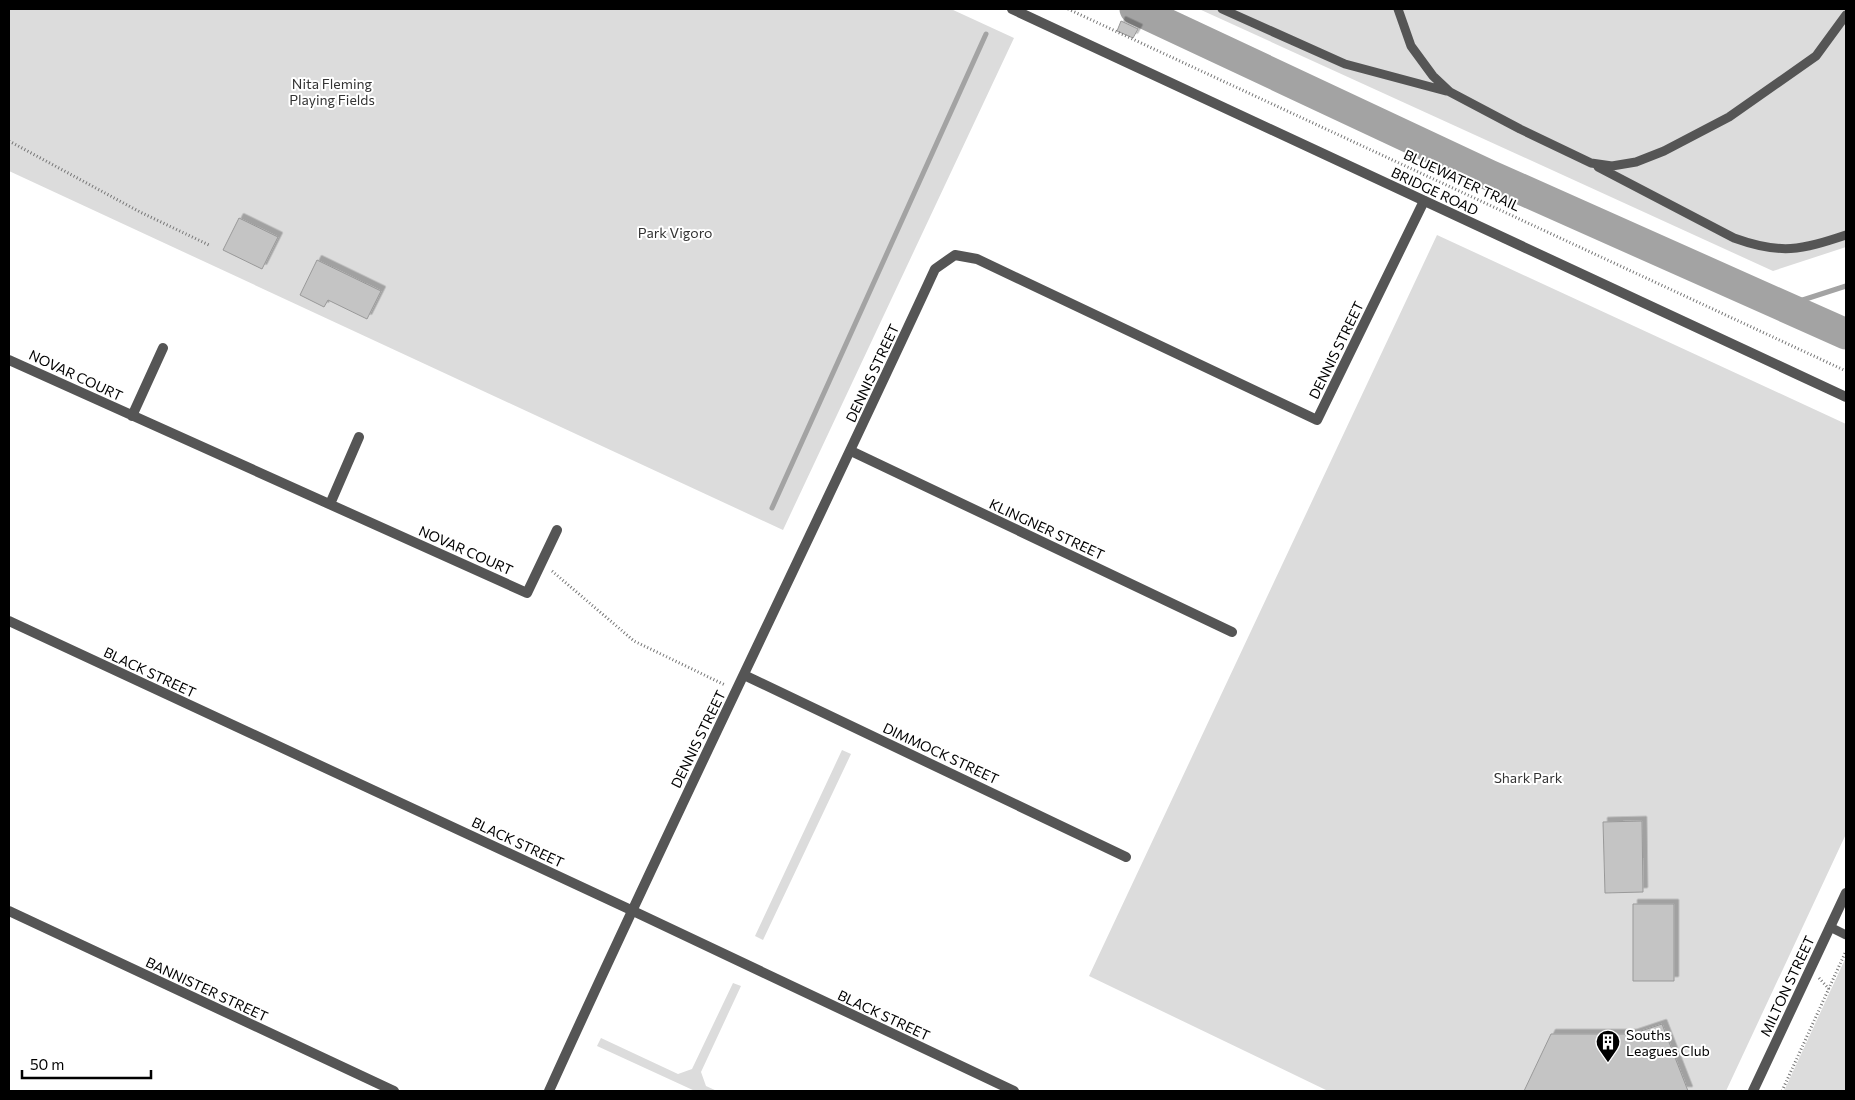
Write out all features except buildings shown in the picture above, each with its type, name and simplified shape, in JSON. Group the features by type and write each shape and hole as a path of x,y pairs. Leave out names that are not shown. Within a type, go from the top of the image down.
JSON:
{"street":[{"name":"BRIDGE ROAD","path":"1012,9 1846,397"},
{"name":"DENNIS STREET","path":"549,1091 631,910 851,451 935,269 955,255 977,258 1317,420 1424,201"},
{"name":"NOVAR COURT","path":"132,416 163,348"},
{"name":"NOVAR COURT","path":"9,360 528,593 556,530"},
{"path":"330,504 359,436"},
{"name":"KLINGNER STREET","path":"851,451 1232,632"},
{"name":"BLACK STREET","path":"9,621 631,910 1014,1091"},
{"name":"DIMMOCK STREET","path":"744,675 1126,857"},
{"name":"MILTON STREET","path":"1753,1091 1846,893"},
{"name":"BANNISTER STREET","path":"9,911 394,1091"}],"lane":[{"path":"1222,9 1345,64 1450,92 1734,238 1758,246 1781,250 1808,248 1846,235"},
{"path":"1398,9 1411,46 1433,76 1450,92"},
{"path":"1591,163 1612,166 1636,162 1664,151 1729,117 1816,56 1846,15"},
{"path":"1830,927 1846,935"}],"path":[{"name":"BLUEWATER TRAIL","path":"1068,9 1846,371"},
{"path":"9,141 140,212 209,245"},
{"path":"542,562 634,641 737,691"},
{"path":"1782,1091 1846,951"},
{"path":"1817,976 1829,989"}],"green space":[{"name":"Park Vigoro","path":"9,9 951,9 1014,38 783,530 9,171"},
{"path":"1199,9 1846,9 1846,247 1773,271"},
{"name":"Shark Park","path":"1437,235 1846,424 1846,834 1726,1091 1328,1091 1089,976"},
{"path":"842,750 851,754 763,940 755,936"},
{"path":"1846,957 1846,1091 1784,1091"},
{"path":"733,983 741,986 701,1072 706,1086 717,1091 695,1091 597,1046 601,1038 678,1074 692,1069"}],"waterway":[{"path":"1135,9 1489,175 1846,334"},
{"path":"772,508 986,34"},
{"path":"1784,306 1846,286"}],"place":[{"name":"Souths Leagues Club","path":"1608,1063"}],"park label":[{"name":"Nita Fleming Playing Fields","path":"332,92"}]}
